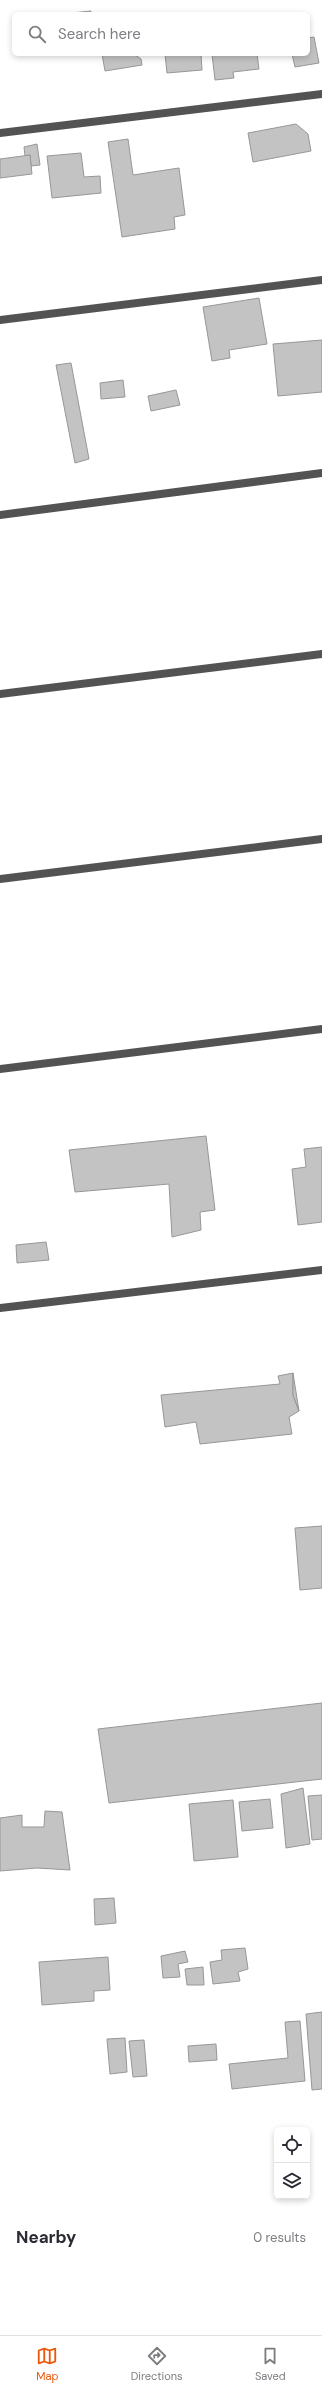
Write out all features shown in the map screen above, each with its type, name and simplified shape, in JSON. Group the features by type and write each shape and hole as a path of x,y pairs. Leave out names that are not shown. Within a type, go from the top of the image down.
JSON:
{"street":[{"path":"0,133 322,94"},
{"path":"0,320 322,280"},
{"path":"0,515 322,473"},
{"path":"0,694 322,654"},
{"path":"0,879 322,839"},
{"path":"0,1069 322,1029"},
{"path":"0,1308 322,1270"}],"building":[{"path":"314,37 319,63 295,67 292,56 310,56 310,38"},
{"path":"102,56 137,56 141,59 142,65 105,71"},
{"path":"165,56 201,56 202,70 167,73"},
{"path":"212,56 257,56 259,69 233,72 234,78 215,80"},
{"path":"296,124 308,134 311,151 253,162 248,133"},
{"path":"128,139 133,175 179,168 185,215 174,217 175,229 122,237 108,142"},
{"path":"37,144 40,165 31,166 30,155 25,156 24,147"},
{"path":"81,153 84,177 100,176 101,193 52,198 47,156"},
{"path":"30,155 32,174 0,178 0,159"},
{"path":"259,298 267,344 229,350 230,358 212,361 203,307"},
{"path":"322,340 322,392 278,396 273,344"},
{"path":"71,363 89,459 75,463 56,365"},
{"path":"123,380 125,397 101,399 100,383"},
{"path":"176,390 180,405 151,411 148,396"},
{"path":"206,1136 215,1210 200,1212 201,1230 172,1237 169,1184 75,1192 69,1150"},
{"path":"322,1147 322,1222 298,1225 292,1169 306,1167 304,1149"},
{"path":"46,1242 49,1260 17,1263 16,1245"},
{"path":"293,1373 293,1395 299,1411 289,1417 292,1434 200,1444 196,1422 165,1427 161,1395 280,1384 278,1376"},
{"path":"293,1373 299,1411 293,1395"},
{"path":"322,1526 322,1588 300,1590 295,1528"},
{"path":"322,1703 322,1779 109,1803 98,1729"},
{"path":"303,1788 310,1844 286,1848 281,1794"},
{"path":"322,1795 322,1839 312,1840 308,1796"},
{"path":"270,1799 273,1828 242,1831 239,1802"},
{"path":"233,1800 238,1857 194,1861 189,1804"},
{"path":"45,1811 62,1812 70,1870 37,1868 0,1871 0,1818 22,1815 22,1827 44,1827"},
{"path":"114,1898 116,1923 95,1925 94,1899"},
{"path":"245,1948 248,1969 238,1972 240,1981 213,1984 210,1962 222,1960 221,1950"},
{"path":"185,1951 188,1962 178,1964 180,1977 163,1978 161,1956"},
{"path":"108,1957 110,1990 94,1991 94,2001 42,2005 39,1962"},
{"path":"203,1967 204,1985 187,1985 185,1969"},
{"path":"322,2012 322,2089 312,2090 306,2014"},
{"path":"300,2021 305,2081 232,2089 229,2064 288,2058 285,2022"},
{"path":"125,2038 127,2072 110,2074 107,2039"},
{"path":"144,2040 147,2076 133,2077 129,2041"},
{"path":"216,2044 217,2060 189,2062 188,2046"}]}
